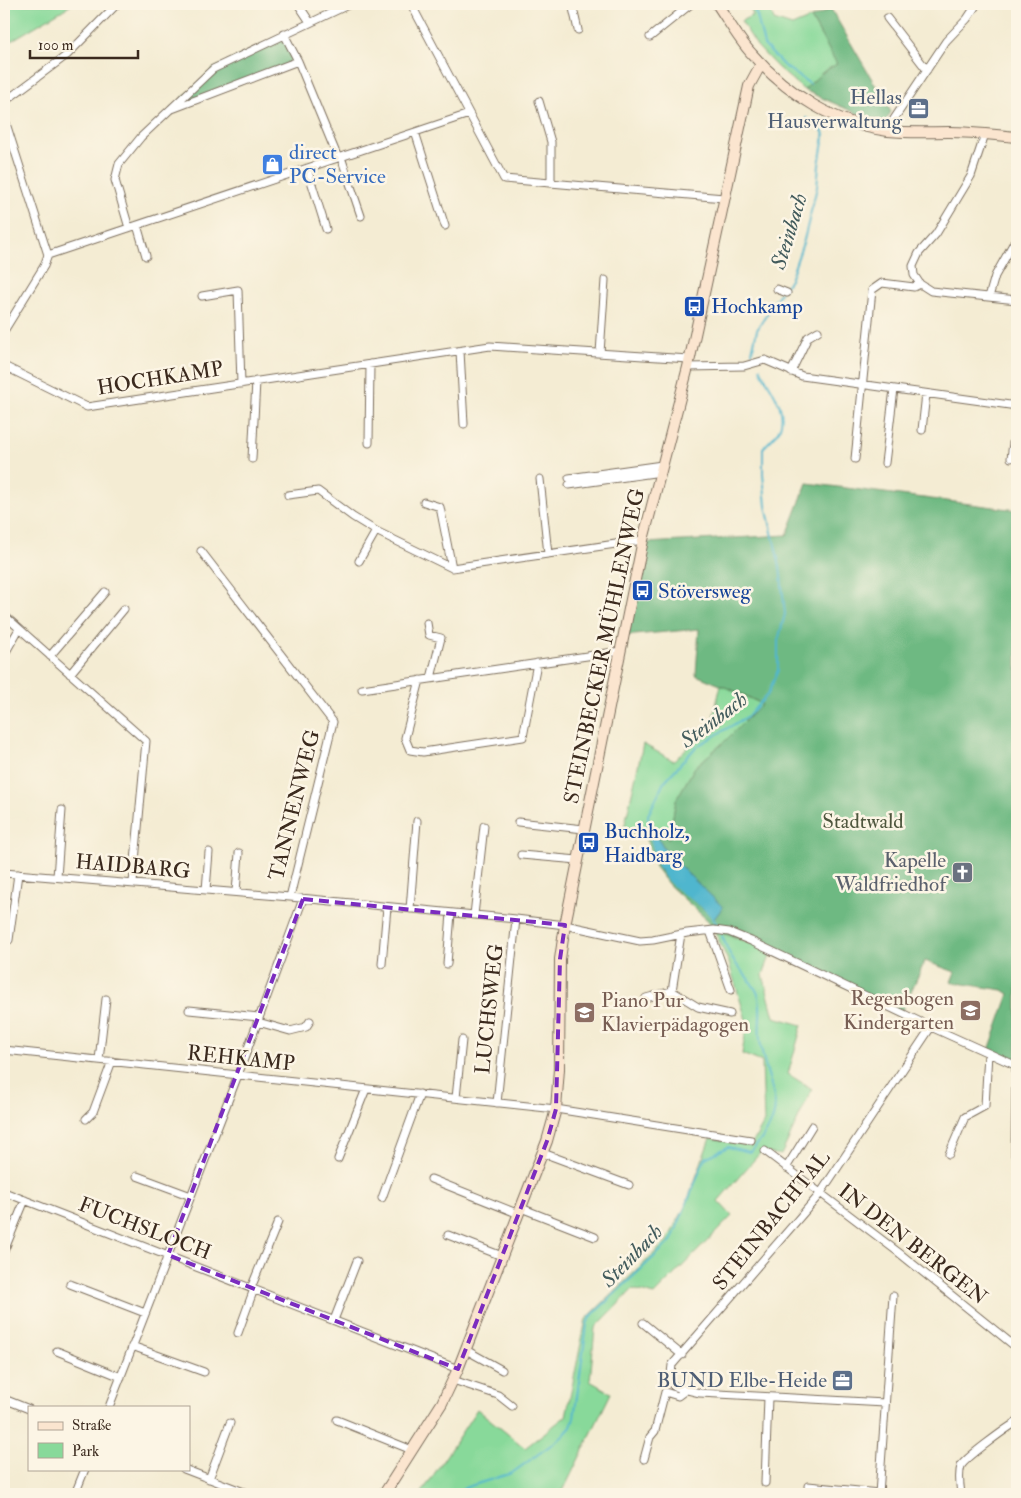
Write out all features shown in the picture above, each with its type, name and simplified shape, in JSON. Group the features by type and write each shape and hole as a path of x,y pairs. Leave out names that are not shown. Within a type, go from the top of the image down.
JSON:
{"street":[{"path":"4,102 67,55 116,4"},
{"path":"298,4 310,22"},
{"path":"129,228 115,180 119,164 141,137 213,69 350,4"},
{"path":"411,4 504,179 724,198"},
{"path":"572,4 578,30"},
{"path":"650,38 691,4"},
{"path":"717,4 742,42 777,80 802,98 830,114 854,123 886,131 912,133 949,132 1017,137"},
{"path":"886,131 946,41 967,19 977,4"},
{"path":"887,18 927,70"},
{"path":"284,34 298,61 340,157 362,216"},
{"path":"170,110 298,61"},
{"name":"STEINBECKER MÜHLENWEG","path":"384,1494 442,1404 458,1369 543,1152 556,1109 559,1069 560,959 565,925 643,540 689,363 749,86 757,68 761,64"},
{"path":"539,101 551,142 551,183"},
{"path":"48,255 469,114"},
{"path":"4,117 48,255 44,266 4,331"},
{"path":"416,132 445,226"},
{"path":"984,134 971,176 936,234 919,253 913,266 914,275 920,284 931,291 1017,300"},
{"path":"307,168 326,229"},
{"path":"137,225 146,256"},
{"path":"989,297 995,276 1017,237"},
{"path":"600,354 605,280"},
{"path":"855,459 864,385 872,290 882,283 914,287 920,284"},
{"path":"777,289 787,293"},
{"name":"HOCHKAMP","path":"202,296 238,290 241,384"},
{"path":"791,372 808,337 818,331"},
{"name":"HOCHKAMP","path":"4,366 87,407 490,346 744,366 765,360 802,376 1017,406"},
{"path":"460,351 464,424"},
{"path":"369,443 370,364"},
{"name":"HOCHKAMP","path":"252,459 256,381"},
{"path":"884,463 894,389"},
{"path":"922,430 926,394"},
{"path":"1012,458 1017,414"},
{"name":"STEINBECKER MÜHLENWEG","path":"569,482 662,468"},
{"path":"540,479 548,554"},
{"path":"288,495 318,491 376,531 452,568 643,540"},
{"path":"424,502 440,507 452,568"},
{"path":"359,561 376,531"},
{"name":"TANNENWEG","path":"201,551 333,722 290,897"},
{"path":"50,656 105,592"},
{"path":"70,674 124,608"},
{"path":"4,616 146,740 133,883"},
{"path":"427,623 429,634 441,638 431,678"},
{"path":"4,655 19,629"},
{"path":"362,689 620,651"},
{"path":"420,680 405,738 410,750 423,752 523,737 537,663"},
{"name":"HAIDBARG","path":"57,877 62,810"},
{"path":"410,909 417,821"},
{"name":"STEINBECKER MÜHLENWEG","path":"518,822 584,829"},
{"path":"474,915 484,826"},
{"name":"HAIDBARG","path":"206,890 210,852"},
{"path":"236,892 239,853"},
{"path":"521,855 578,860"},
{"name":"HAIDBARG","path":"4,873 236,892 516,919 565,925 640,941 710,930 728,932 751,941 1017,1066"},
{"path":"9,940 18,874"},
{"name":"TANNENWEG","path":"109,1406 238,1075 303,899"},
{"path":"382,964 387,907"},
{"path":"447,964 451,913"},
{"name":"LUCHSWEG","path":"497,1103 516,919"},
{"path":"710,930 731,990"},
{"path":"672,990 681,934"},
{"path":"646,998 672,990"},
{"path":"672,990 698,1007 730,1014"},
{"path":"100,1060 106,999"},
{"path":"189,1010 258,1019 290,1031 306,1027 310,1021"},
{"name":"STEINBACHTAL","path":"686,1390 675,1387 670,1382 672,1365 820,1194 931,1027"},
{"path":"456,1098 462,1040"},
{"name":"REHKAMP","path":"4,1050 556,1109"},
{"path":"949,1154 965,1118 985,1106 988,1053"},
{"path":"86,1119 93,1112 112,1061"},
{"path":"1015,1155 1017,1066"},
{"path":"338,1159 366,1089"},
{"path":"382,1198 420,1094"},
{"path":"556,1109 751,1140"},
{"path":"786,1168 812,1126"},
{"path":"543,1152 629,1185"},
{"name":"IN DEN BERGEN","path":"765,1152 898,1252 1017,1348"},
{"path":"138,1176 191,1196"},
{"path":"431,1179 595,1237"},
{"name":"FUCHSLOCH","path":"4,1192 458,1369"},
{"path":"4,1251 25,1200"},
{"path":"238,1333 278,1222"},
{"path":"448,1235 502,1256"},
{"path":"334,1320 357,1261"},
{"path":"70,1284 145,1313"},
{"path":"808,1486 879,1494 893,1296"},
{"path":"643,1323 682,1355"},
{"path":"132,1346 204,1372"},
{"path":"466,1350 502,1370"},
{"path":"57,1351 120,1376"},
{"path":"453,1380 498,1395 512,1406"},
{"path":"644,1459 650,1437 655,1431 665,1392 678,1396 686,1390 700,1393 885,1403"},
{"path":"764,1483 768,1397"},
{"path":"4,1399 28,1409"},
{"path":"337,1420 412,1450"},
{"path":"961,1494 959,1477 961,1466 1017,1422"},
{"path":"209,1479 230,1423"},
{"path":"75,1494 85,1470"},
{"path":"186,1470 249,1494"}],"highlighted area":[{"path":"303,899 565,925 560,959 556,1109 547,1141 458,1369 168,1255"}],"green space":[{"path":"4,4 73,4 4,45"},
{"path":"748,4 768,4 774,20 792,26 811,18 837,64 823,72 804,90 777,67 757,46 741,21 753,15"},
{"path":"831,9 891,112 885,122 858,114 804,90 823,72 837,64 811,18"},
{"path":"284,34 298,61 170,110 213,69"},
{"name":"Stadtwald","path":"807,483 1017,510 1017,1066 988,1053 1009,994 1003,990 951,982 955,972 925,961 901,1013 751,941 714,930 706,919 669,885 655,867 645,833 669,838 676,800 695,767 724,742 762,704 696,675 699,629 624,636 646,543 787,535"},
{"path":"721,685 762,704 724,742 695,767 676,800 669,838 645,833 623,833 643,744 674,761 712,722"},
{"path":"714,930 772,951 763,975 774,1017 802,1025 788,1074 812,1089 781,1155 761,1152 718,1201 732,1216 654,1295 633,1289 595,1328 590,1381 611,1393 563,1491 545,1494 421,1494 477,1409 525,1448 566,1416 586,1319 667,1241 686,1205 710,1138 751,1146 764,1122 762,1062 742,1054 747,1023 729,963"}],"water":[{"path":"649,821 664,848 723,907 714,919 664,876 657,864"}],"waterway":[{"name":"Steinbach","path":"752,4 764,45 783,65 810,84"},
{"name":"Steinbach","path":"783,289 790,280 804,240 817,187 824,136 820,127 806,118"},
{"name":"Steinbach","path":"752,352 757,330 780,293"},
{"name":"Steinbach","path":"660,869 649,832 648,815 664,782 696,747 748,716 768,694 778,670 778,641 785,614 780,567 766,506 763,448 779,430 781,414 776,398 760,368"},
{"name":"Steinbach","path":"663,873 672,884 708,913 717,925"},
{"name":"Steinbach","path":"454,1494 467,1487 512,1473 562,1437 571,1427 574,1418 587,1324 590,1317 672,1240 705,1158 728,1147 750,1152 764,1136 771,1123 775,1110 774,1098 760,1040 758,994 733,960 722,936"}],"place":[{"name":"Hellas Hausverwaltung","path":"918,109"},
{"name":"direct PC-Service","path":"273,164"},
{"name":"Hochkamp","path":"695,306"},
{"name":"Stöversweg","path":"642,591"},
{"name":"Buchholz, Haidbarg","path":"588,843"},
{"name":"Kapelle Waldfriedhof","path":"962,872"},
{"name":"Regenbogen Kindergarten","path":"970,1010"},
{"name":"Piano Pur Klavierpädagogen","path":"585,1012"},
{"name":"BUND Elbe-Heide","path":"843,1380"}]}
